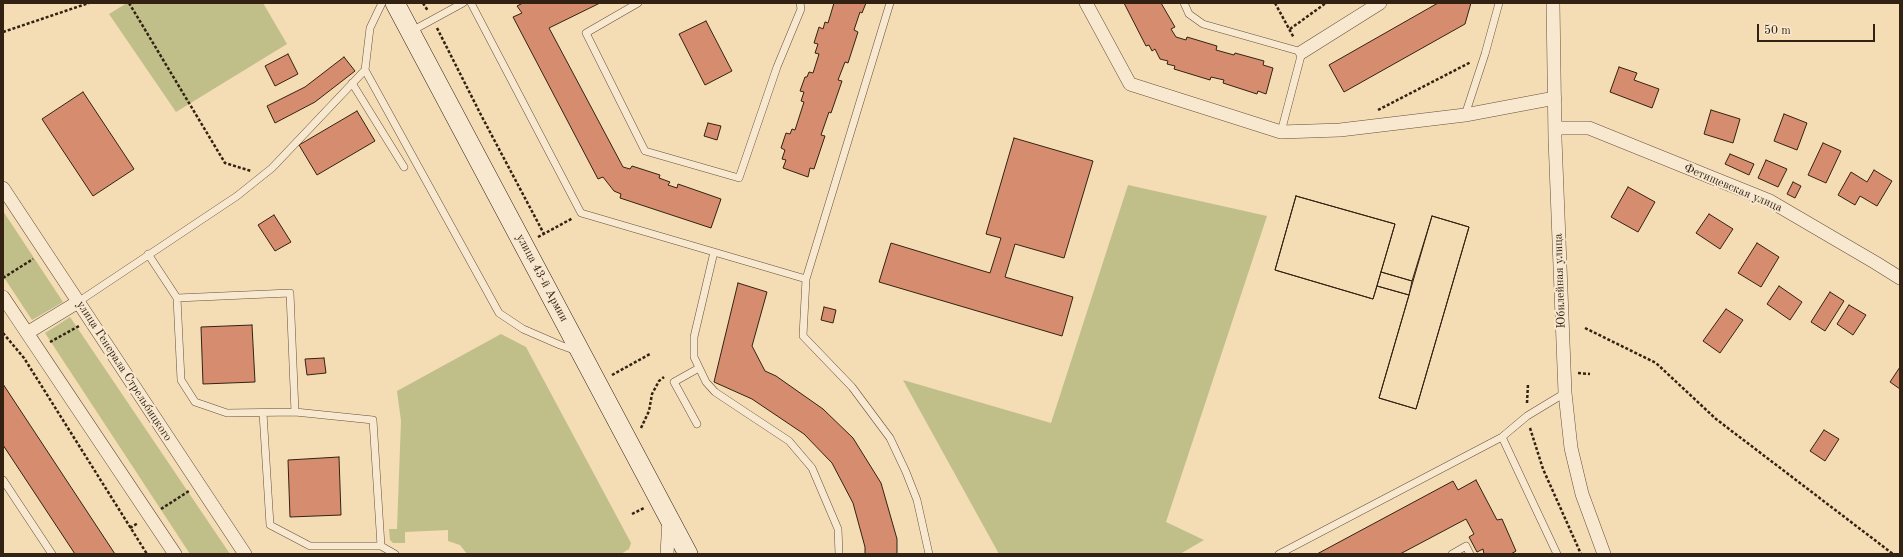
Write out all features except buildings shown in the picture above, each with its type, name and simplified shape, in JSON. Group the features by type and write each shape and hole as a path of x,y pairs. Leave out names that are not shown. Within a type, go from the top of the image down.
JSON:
{"main road":[{"name":"улица 43-й Армии","path":"395,3 414,31 688,554"}],"street":[{"path":"1086,3 1130,84 1281,132 1340,130 1465,115 1554,98"},
{"path":"1302,52 1380,3"},
{"name":"Юбилейная улица","path":"1553,3 1554,98 1564,393 1571,448 1582,494 1604,554"},
{"name":"Фетищевская улица","path":"1555,128 1588,128 1770,201 1876,262 1900,278"},
{"name":"улица Генерала Стрельбицкого","path":"3,188 245,554"},
{"path":"3,297 174,554"},
{"path":"27,333 78,302"},
{"path":"667,554 669,519"}],"lane":[{"path":"382,3 370,28 365,70 499,313 523,329 560,345 581,352"},
{"path":"414,31 463,3"},
{"path":"471,3 581,214 806,279"},
{"path":"638,3 586,33 645,151 739,178 777,67 801,9 800,3"},
{"path":"890,3 806,279 803,336 852,387 890,438 917,500 929,554"},
{"path":"1184,3 1189,14 1203,24 1302,52 1281,132"},
{"path":"1465,115 1485,54 1499,3"},
{"path":"78,302 237,196 272,168 365,70"},
{"path":"352,84 404,167"},
{"path":"714,252 694,337 694,357 706,382 715,392 789,441 812,468 838,529 838,554"},
{"path":"148,254 177,298 181,380 195,402 227,413 295,412 373,420 380,546"},
{"path":"177,298 290,293 295,412"},
{"path":"697,424 674,382 699,368"},
{"path":"1279,554 1502,437 1526,416 1564,393"},
{"path":"263,413 270,525 310,546 346,550 380,546 395,554"},
{"path":"1502,437 1557,554"},
{"path":"3,480 52,554"},
{"path":"1452,554 1466,546 1470,554"}],"path":[{"path":"3,32 88,3"},
{"path":"129,3 225,163 253,172 272,168"},
{"path":"424,3 481,116 544,234"},
{"path":"1275,3 1302,52"},
{"path":"1290,29 1326,3"},
{"path":"1374,112 1485,54"},
{"path":"534,239 581,214"},
{"path":"3,278 45,251"},
{"path":"24,358 90,320"},
{"path":"1585,328 1656,363 1716,419 1893,554"},
{"path":"3,333 24,358 147,554"},
{"path":"607,378 650,354"},
{"path":"640,430 649,411 652,394 659,381 665,376"},
{"path":"1528,384 1526,416 1543,468 1581,554"},
{"path":"130,528 199,485"}],"shaded area":[{"path":"127,3 263,3 287,44 176,112 109,14"},
{"path":"1128,185 1267,216 1166,522 1204,540 1180,554 999,554 903,380 1051,423"},
{"path":"3,211 63,302 32,320 3,276"},
{"path":"70,317 230,554 190,554 45,333"},
{"path":"501,334 526,347 631,543 629,549 621,554 467,554 460,545 448,541 448,530 405,532 405,543 393,543 390,540 389,529 397,529 401,421 397,391"}]}
